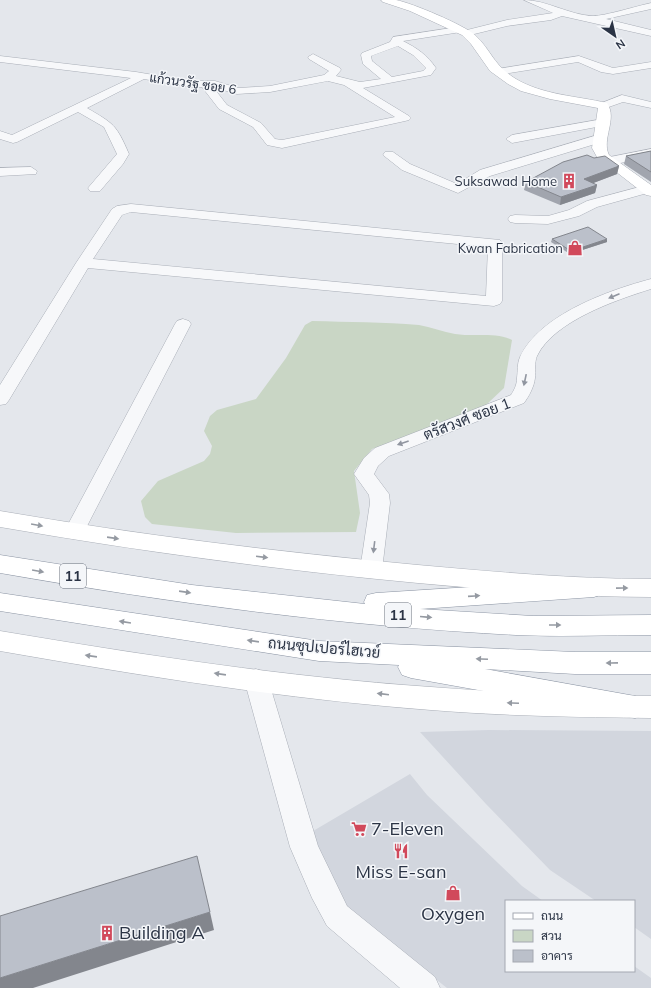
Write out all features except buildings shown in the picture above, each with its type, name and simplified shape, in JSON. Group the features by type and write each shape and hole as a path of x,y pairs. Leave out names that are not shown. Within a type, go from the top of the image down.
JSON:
{"main road":[{"path":"386,0 414,9 462,31 472,38 497,72 521,87 542,95 603,106 605,111 599,148 604,157 649,190"},
{"path":"0,519 74,532 216,552 371,570 594,588"},
{"name":"11","path":"0,564 295,607 518,625 651,625"},
{"path":"295,607 594,588 651,588"},
{"name":"ถนนซุปเปอร์ไฮเวย์","path":"0,602 320,651 575,664 651,663"},
{"path":"0,641 88,656 256,679 399,696 492,702 643,707"},
{"path":"320,651 643,707"}],"street":[{"path":"528,0 561,13 594,18 631,27 651,34"},
{"path":"594,18 651,6"},
{"path":"390,81 367,62 366,55 375,50 392,46 397,42 396,39 462,31 551,17 561,13"},
{"path":"631,27 651,23"},
{"name":"แก้วนวรัฐ ซอย 6","path":"0,147 13,139 143,76 189,84 215,84 237,91 270,89 328,78 360,85 390,81 427,73 431,68 417,51 397,42"},
{"path":"313,57 336,70 328,78"},
{"path":"0,59 136,75"},
{"path":"497,72 579,59 605,70 613,71 630,67 651,65"},
{"path":"205,84 223,107 257,125 271,142 282,144 405,118 346,82"},
{"path":"603,106 622,98 651,105"},
{"path":"78,107 108,125 114,132 123,154 119,161 95,188"},
{"path":"512,139 603,123"},
{"path":"0,135 13,139"},
{"path":"390,155 406,167 458,190 485,173 601,138"},
{"path":"610,161 651,153"},
{"path":"0,172 31,171"},
{"path":"515,219 548,220 574,213 592,204 649,190"},
{"path":"0,400 83,263 117,212 122,209 131,208 495,243 494,301 83,263"},
{"name":"ตรัสวงศ์ ซอย 1","path":"371,570 380,503 379,494 364,474 371,462 382,452 398,445 443,430 518,400 526,382 528,358 541,340 564,321 593,305 624,292 651,284"},
{"path":"74,532 183,324"},
{"path":"256,679 304,847 337,916 424,988"}],"shaded area":[{"path":"489,730 651,731 651,939 635,928 635,900 595,900 550,870 486,804 420,732"},
{"path":"410,774 427,795 522,886 542,900 505,900 505,972 635,972 635,967 651,978 651,988 447,988 346,908 308,834"}],"green space":[{"path":"312,321 419,325 455,334 492,335 512,340 504,388 486,405 471,414 372,449 354,471 360,513 356,532 236,533 152,524 145,517 141,501 158,481 204,461 210,454 212,446 204,431 210,416 217,410 256,399 286,358 305,325"}],"place":[{"name":"Suksawad Home","path":"569,181"},
{"name":"Kwan Fabrication","path":"575,248"},
{"name":"7-Eleven","path":"359,829"},
{"name":"Miss E-san","path":"401,851"},
{"name":"Oxygen","path":"453,893"},
{"name":"Building A","path":"107,933"}]}
